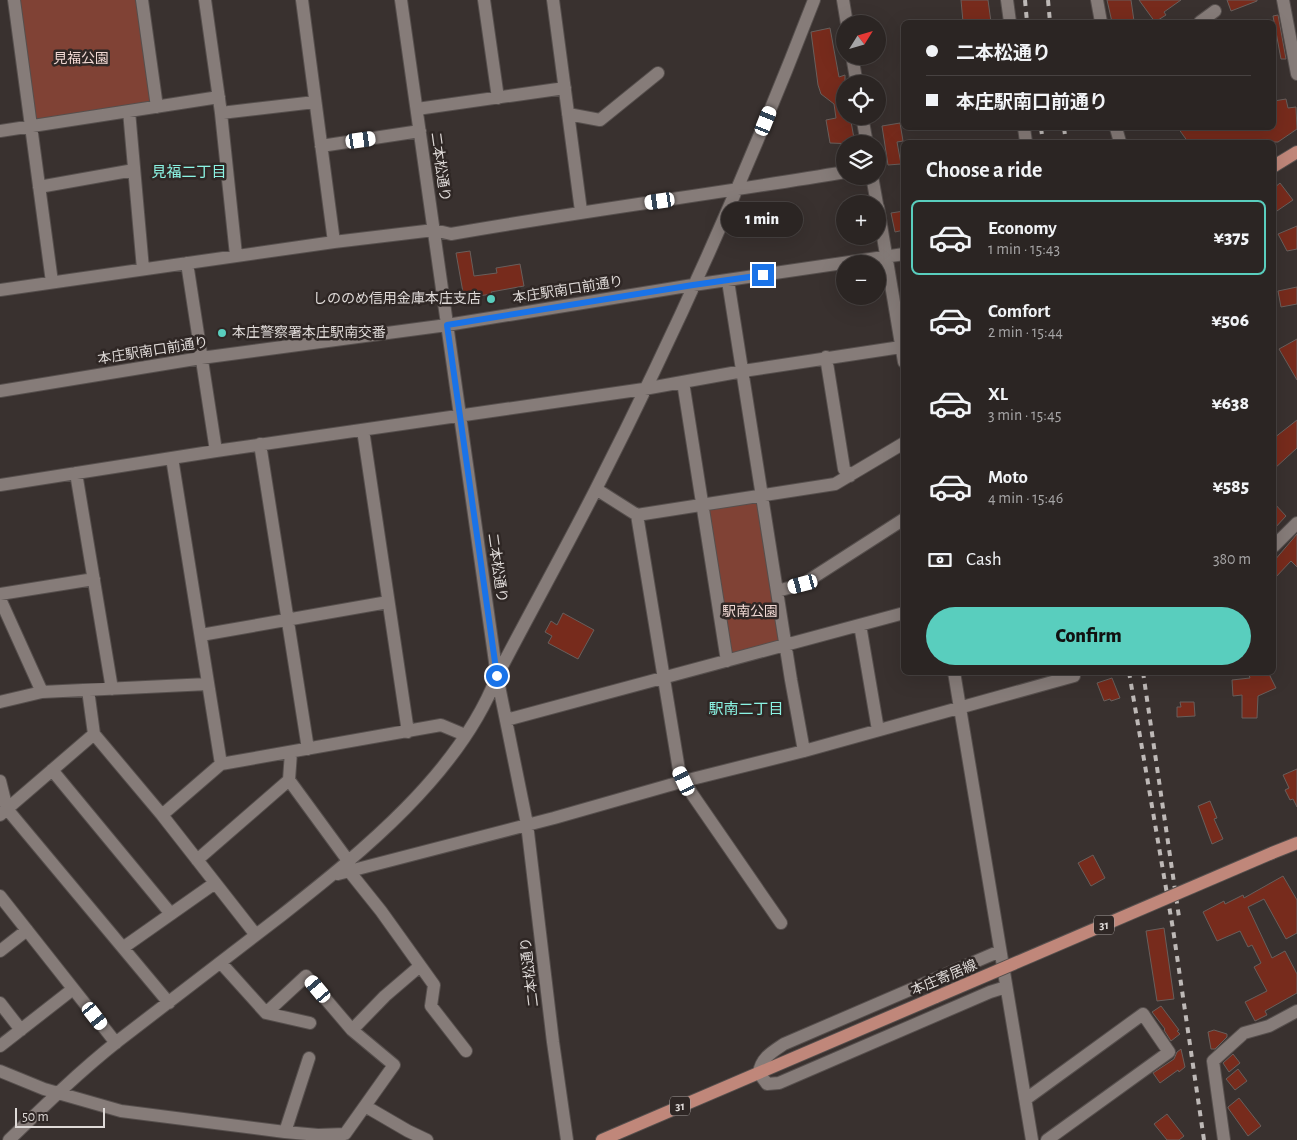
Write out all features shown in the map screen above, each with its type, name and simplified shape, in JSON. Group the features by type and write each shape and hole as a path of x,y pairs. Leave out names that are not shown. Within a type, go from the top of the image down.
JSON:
{"main road":[{"path":"1276,165 1297,152"},
{"name":"本庄寄居線","path":"602,1140 1297,843"}],"street":[{"path":"14,0 52,282"},
{"path":"142,0 157,107"},
{"path":"206,0 221,113 236,255"},
{"path":"302,0 334,242"},
{"name":"二本松通り","path":"401,0 497,676 527,824 553,1042 567,1140"},
{"path":"484,0 498,98"},
{"path":"552,0 581,212"},
{"path":"349,866 436,776 488,699 497,676 596,489 693,285 737,190 814,0"},
{"path":"843,0 846,15"},
{"path":"1007,0 1010,20"},
{"path":"1097,0 1101,20"},
{"path":"1283,0 1297,74"},
{"path":"1203,20 1215,11"},
{"path":"568,114 600,120 658,73"},
{"path":"417,109 564,88"},
{"path":"0,131 219,97"},
{"path":"221,113 316,102"},
{"path":"129,111 143,269"},
{"path":"321,146 420,131"},
{"path":"39,187 134,170"},
{"path":"0,290 334,242 434,230 451,234 581,212 737,190 836,174"},
{"name":"本庄駅南口前通り","path":"886,256 901,254"},
{"path":"0,485 216,450 644,389 826,357 901,347 886,256"},
{"path":"186,263 216,450"},
{"name":"本庄駅南口前通り","path":"0,391 201,358 447,325 836,264"},
{"path":"728,281 804,751"},
{"path":"826,357 844,469 850,476"},
{"path":"683,382 727,662"},
{"path":"363,430 408,732"},
{"path":"260,444 308,749"},
{"path":"596,489 637,515 835,484 901,445"},
{"path":"172,458 221,764"},
{"path":"76,473 112,689"},
{"path":"637,515 679,770 684,781 781,923"},
{"path":"777,591 803,584 901,521"},
{"path":"1276,544 1297,523"},
{"path":"0,594 94,579"},
{"path":"0,600 42,692"},
{"path":"201,635 388,602"},
{"path":"506,720 901,614"},
{"path":"860,625 878,730"},
{"path":"954,675 1032,1140"},
{"path":"9,1140 116,1043 332,875 349,866 527,824 684,781 804,751 1074,676"},
{"path":"0,702 42,692 208,684"},
{"path":"88,690 94,734 162,815 256,935"},
{"path":"162,815 221,764 441,725 465,735"},
{"path":"4,812 94,734"},
{"path":"291,752 289,780 434,985 431,1006 466,1051"},
{"path":"52,770 171,914"},
{"path":"197,860 289,780"},
{"path":"0,781 4,812 124,947 169,1003"},
{"path":"124,947 215,884"},
{"path":"0,896 116,1043"},
{"path":"0,951 27,930"},
{"path":"1000,951 784,1044 769,1054 762,1062 759,1073 767,1084 779,1083 990,992 1006,987"},
{"path":"220,963 266,1013 310,1023"},
{"path":"352,1030 385,996 420,966"},
{"path":"0,1071 58,1094 121,1111 285,1132 318,1135 345,1134 394,1065 352,1030 306,976 266,1013"},
{"path":"0,1046 73,989"},
{"path":"0,1003 21,1030"},
{"path":"1224,1140 1213,1061 1244,1033 1270,1026 1297,1011"},
{"path":"1026,1099 1143,1014 1169,1052 1047,1140"},
{"path":"285,1132 309,1058"},
{"path":"365,1106 427,1140"}],"green space":[{"name":"見福公園","path":"14,0 142,0 157,107 32,126"},
{"name":"駅南公園","path":"756,501 779,642 733,657 729,651 709,508"}],"building":[{"path":"961,0 988,0 991,20 963,20"},
{"path":"1107,0 1131,0 1134,20 1112,20"},
{"path":"1139,0 1181,0 1164,12 1166,15 1158,20 1154,20"},
{"path":"1227,0 1257,0 1257,1 1231,11"},
{"path":"1278,15 1286,59 1281,59 1276,32 1276,20 1274,20 1273,16"},
{"path":"830,28 839,75 836,75 836,118 834,104 821,94 818,85 811,32"},
{"path":"1286,99 1288,108 1296,107 1297,129 1278,142 1276,140 1187,140 1179,130 1276,130 1276,101"},
{"path":"836,118 836,125 852,125 853,135 836,135 836,143 830,143 826,120"},
{"path":"900,123 903,140 897,142 901,164 888,165 886,135 883,135 882,126"},
{"path":"1280,183 1293,200 1276,212 1276,186"},
{"path":"901,211 901,231 895,232 891,213"},
{"path":"1297,226 1297,249 1287,251 1278,234"},
{"path":"470,251 474,276 497,273 496,268 520,264 524,286 491,292 492,294 464,298 456,253"},
{"path":"1297,287 1297,304 1281,307 1278,291"},
{"path":"1297,339 1297,380 1279,349"},
{"path":"1297,420 1297,448 1276,467 1276,436"},
{"path":"1276,505 1286,516 1276,527"},
{"path":"1297,534 1297,567 1291,561 1276,577 1276,559"},
{"path":"563,613 594,630 578,659 548,643 552,636 545,632 551,621 557,625"},
{"path":"1249,675 1270,675 1276,688 1258,696 1257,718 1242,718 1242,695 1233,696 1232,680 1250,678"},
{"path":"1112,678 1120,698 1104,701 1097,683"},
{"path":"1180,702 1194,702 1195,716 1177,717 1177,707 1181,707"},
{"path":"1297,769 1297,807 1293,799 1290,800 1285,790 1289,788 1283,775"},
{"path":"1210,801 1217,818 1214,819 1223,839 1212,844 1198,806"},
{"path":"1093,855 1105,878 1091,886 1078,863"},
{"path":"1283,876 1297,900 1297,933 1286,939 1264,899 1248,907 1272,958 1285,951 1297,974 1297,993 1265,1011 1267,1015 1255,1021 1245,1002 1267,991 1254,967 1261,963 1252,945 1248,947 1240,931 1217,941 1203,912 1224,901 1225,904 1243,895 1244,898"},
{"path":"1164,928 1174,999 1157,1001 1146,931"},
{"path":"1161,1006 1179,1030 1177,1031 1180,1034 1171,1041 1165,1029 1152,1012"},
{"path":"1214,1030 1227,1034 1227,1037 1215,1049 1211,1049 1208,1032"},
{"path":"1181,1049 1185,1067 1160,1083 1153,1073 1174,1059 1177,1052"},
{"path":"1233,1054 1240,1063 1229,1072 1223,1063"},
{"path":"1238,1069 1247,1081 1235,1090 1226,1079"},
{"path":"1239,1098 1261,1126 1248,1136 1228,1108"},
{"path":"1167,1114 1184,1136 1179,1140 1167,1140 1154,1124"}],"railway":[{"path":"1025,0 1027,20"},
{"path":"1048,0 1050,20"},
{"path":"1041,130 1043,140"},
{"path":"1064,130 1066,140"},
{"path":"1130,675 1173,929 1204,1140"},
{"path":"1143,675 1179,917"}],"place":[{"name":"しののめ信用金庫本庄支店","path":"491,299"},
{"name":"本庄警察署本庄駅南交番","path":"222,333"}],"district":[{"name":"見福二丁目","path":"189,172"},
{"name":"駅南二丁目","path":"746,709"}],"route":[{"path":"497,676 447,325 763,275"}]}
